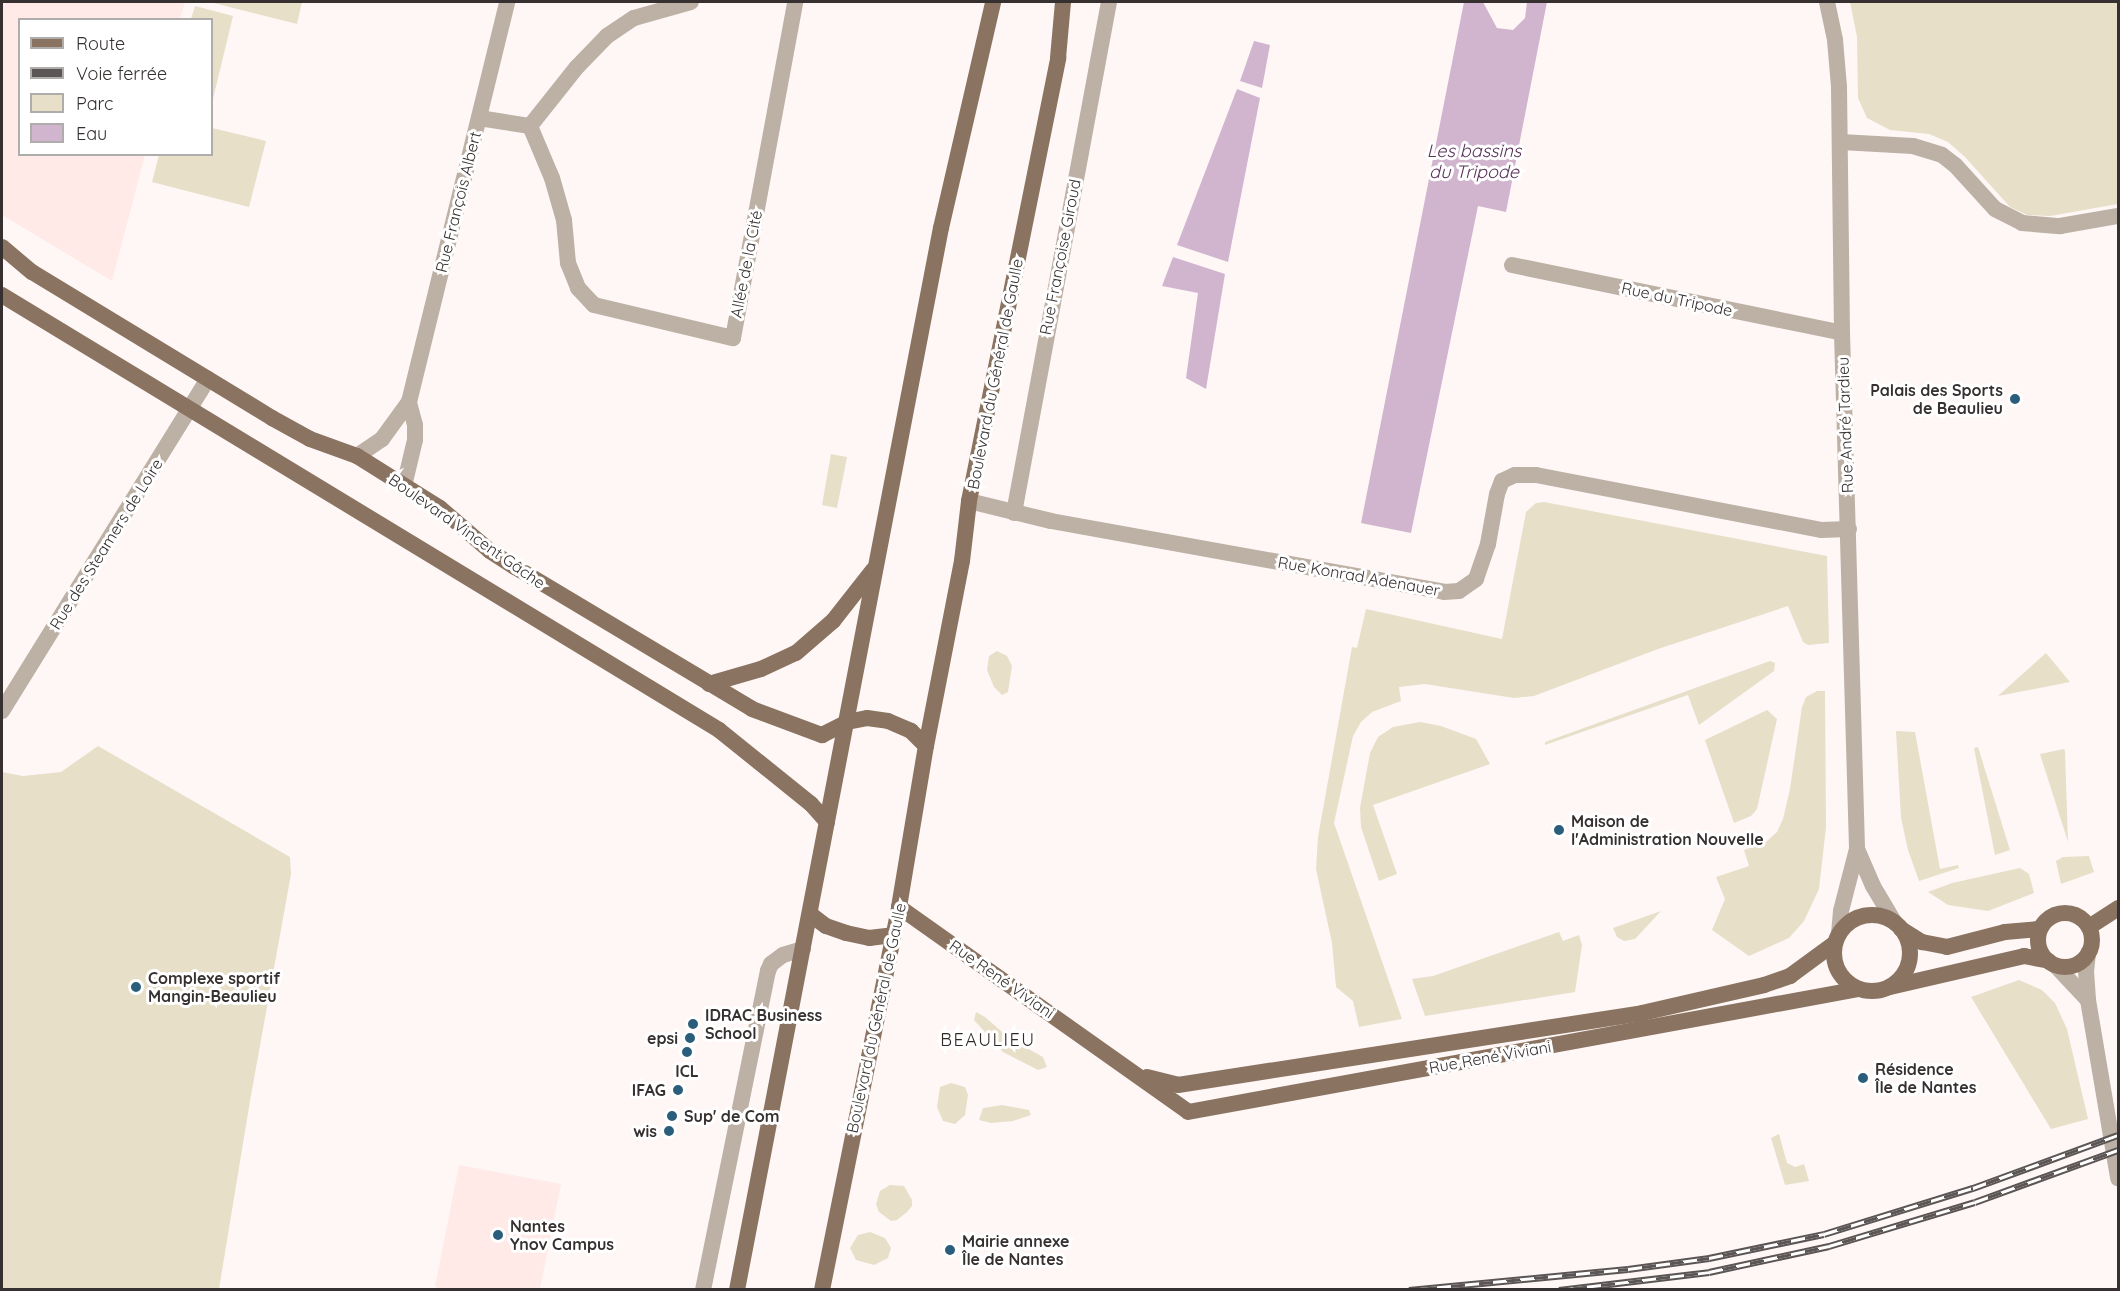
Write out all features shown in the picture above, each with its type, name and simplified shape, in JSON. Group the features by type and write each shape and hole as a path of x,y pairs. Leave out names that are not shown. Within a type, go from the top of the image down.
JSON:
{"main road":[{"path":"737,1290 941,228 993,2"},
{"name":"Boulevard du Général de Gaulle","path":"822,1290 899,907 926,746 962,561 969,501 1058,58 1063,2"},
{"name":"Boulevard Vincent Gâche","path":"2,247 32,272 207,379 310,439 357,456 440,508 497,555 753,709 822,735 847,722"},
{"name":"Boulevard Vincent Gâche","path":"2,295 719,730 811,804 826,822"},
{"path":"709,684 761,669 796,653 833,621 877,565"},
{"path":"847,722 867,718 888,722 911,731 926,746"},
{"name":"Rue René Viviani","path":"899,907 1188,1112 1859,989"},
{"path":"2088,927 2118,908"},
{"path":"2040,929 2005,932 1947,947 1922,942 1882,917 1867,915 1854,919 1837,939 1834,957 1838,971 1847,982 1859,989 1874,992 2024,956 2052,963 2074,965 2088,953 2092,943 2088,927 2078,916 2064,913 2049,918 2040,929 2038,944 2052,963"},
{"path":"810,914 825,926 846,933 869,938 892,935"},
{"path":"1889,987 1905,972 1910,958 1909,942 1898,926"},
{"name":"Rue René Viviani","path":"1133,1072 1158,1082 1178,1085 1642,1012 1764,985 1790,976 1837,939"}],"street":[{"name":"Rue François Albert","path":"357,456 382,439 409,402 507,2"},
{"path":"479,118 530,126 577,67 607,36 634,18 691,2"},
{"name":"Allée de la Cité","path":"530,126 552,177 564,220 568,263 578,288 594,305 733,338 795,2"},
{"name":"Rue Françoise Giroud","path":"1014,513 1109,2"},
{"name":"Rue André Tardieu","path":"1827,2 1838,60 1842,333 1857,849 1841,911 1837,939"},
{"path":"1840,142 1913,146 1935,152 1955,165 1995,209 2022,223 2060,226 2118,216"},
{"name":"Rue du Tripode","path":"1512,265 1842,333"},
{"name":"Rue des Steamers de Loire","path":"2,710 207,379"},
{"name":"Rue François Albert","path":"404,486 415,440 415,425 409,402"},
{"name":"Rue Konrad Adenauer","path":"969,501 1014,513 1443,592 1458,591 1476,579 1488,544 1497,494 1502,481 1515,475 1536,475 1821,530 1848,529"},
{"name":"Rue André Tardieu","path":"1857,849 1873,886 1898,926"},
{"path":"703,1290 768,971 771,964 783,955 803,949"},
{"path":"2088,953 2086,971 2088,1000 2118,1178"},
{"path":"2052,963 2088,1000"}],"shaded area":[{"path":"2,2 185,2 180,18 18,18 18,156 145,156 112,281 2,215"},
{"name":"Nantes Ynov Campus","path":"459,1165 561,1184 540,1289 450,1290 435,1287"}],"green space":[{"path":"210,2 302,2 297,24"},
{"path":"1850,2 2118,2 2118,204 2050,216 2027,215 2010,207 1965,157 1948,142 1929,134 1890,130 1867,118 1858,98 1857,37"},
{"path":"195,6 233,16 213,99 213,18 191,18"},
{"path":"213,128 266,141 249,207 152,182 159,156 213,156"},
{"path":"831,454 847,457 837,508 822,505"},
{"path":"1544,502 1827,556 1829,643 1808,645 1803,642 1788,606 1658,649 1534,696 1514,698 1425,684 1399,687 1401,701 1372,712 1361,722 1353,736 1334,823 1402,1019 1359,1027 1353,1001 1336,987 1332,943 1316,869 1318,837 1352,647 1357,648 1366,609 1502,639 1526,512 1536,503"},
{"path":"997,651 1007,656 1012,666 1008,692 1002,695 994,687 987,670 989,656"},
{"path":"2046,653 2070,682 1998,696"},
{"path":"1770,661 1775,663 1774,671 1699,725 1688,695 1545,745 1545,742"},
{"path":"1817,691 1825,691 1826,827 1819,889 1804,921 1789,938 1749,956 1712,930 1725,899 1716,877 1749,866 1744,850 1766,842 1777,832 1783,819 1790,789 1802,707 1806,697"},
{"path":"1767,710 1777,719 1757,809 1751,816 1734,823 1705,740"},
{"path":"1420,722 1441,726 1476,739 1490,764 1373,805 1397,874 1379,881 1361,827 1360,808 1370,753 1378,737 1393,727"},
{"path":"1896,731 1915,732 1940,869 1958,865 1959,868 1919,881 1908,850 1901,818"},
{"name":"Complexe sportif Mangin-Beaulieu","path":"98,746 290,857 291,874 219,1289 2,1289 2,772 23,776 61,772"},
{"path":"1978,747 2010,850 1995,855 1974,748"},
{"path":"2064,749 2065,751 2068,842 2040,754"},
{"path":"2089,856 2094,872 2061,884 2056,861 2063,857"},
{"path":"2020,868 2029,874 2034,893 1988,911 1948,905 1928,892 1952,883"},
{"path":"1661,911 1635,939 1624,941 1617,937 1613,928"},
{"path":"1559,932 1563,941 1579,935 1582,945 1575,992 1425,1016 1412,979 1433,976"},
{"path":"2019,980 2042,990 2055,1003 2067,1029 2088,1119 2051,1129 1971,997"},
{"path":"976,1012 1009,1038 1043,1057 1047,1067 1038,1070 1003,1052 974,1020"},
{"path":"951,1083 965,1087 968,1095 965,1115 955,1124 943,1121 937,1107 940,1087"},
{"path":"1002,1105 1029,1110 1031,1115 1013,1121 991,1123 979,1120 983,1108"},
{"path":"1779,1134 1787,1163 1795,1167 1804,1164 1809,1181 1785,1185 1771,1138"},
{"path":"890,1185 904,1186 912,1200 912,1206 907,1212 897,1220 891,1221 879,1212 876,1204 880,1191"},
{"path":"870,1232 885,1238 891,1248 888,1258 874,1265 856,1260 850,1248 858,1235"}],"water":[{"name":"Les bassins du Tripode","path":"1464,2 1483,2 1497,28 1513,30 1525,18 1527,2 1547,2 1506,212 1478,206 1411,533 1361,523"},
{"path":"1254,41 1270,45 1262,88 1240,81"},
{"path":"1237,89 1260,98 1228,262 1177,245"},
{"path":"1173,257 1225,274 1206,389 1186,378 1198,293 1162,286"}],"railway":[{"path":"1409,1290 1628,1269 1709,1258 1824,1234 1973,1188 2118,1135"},
{"path":"1559,1290 1709,1272 1829,1246 1975,1202 2118,1150"}],"place":[{"name":"Palais des Sports de Beaulieu","path":"2015,399"},
{"name":"Maison de l'Administration Nouvelle","path":"1559,830"},
{"name":"Complexe sportif Mangin-Beaulieu","path":"136,987"},
{"name":"IDRAC Business School","path":"693,1024"},
{"name":"epsi","path":"690,1038"},
{"name":"ICL","path":"687,1052"},
{"name":"Résidence Île de Nantes","path":"1863,1078"},
{"name":"IFAG","path":"678,1090"},
{"name":"Sup' de Com","path":"672,1116"},
{"name":"wis","path":"669,1131"},
{"name":"Nantes Ynov Campus","path":"498,1235"},
{"name":"Mairie annexe Île de Nantes","path":"950,1250"}],"district":[{"name":"BEAULIEU","path":"988,1040"}]}
